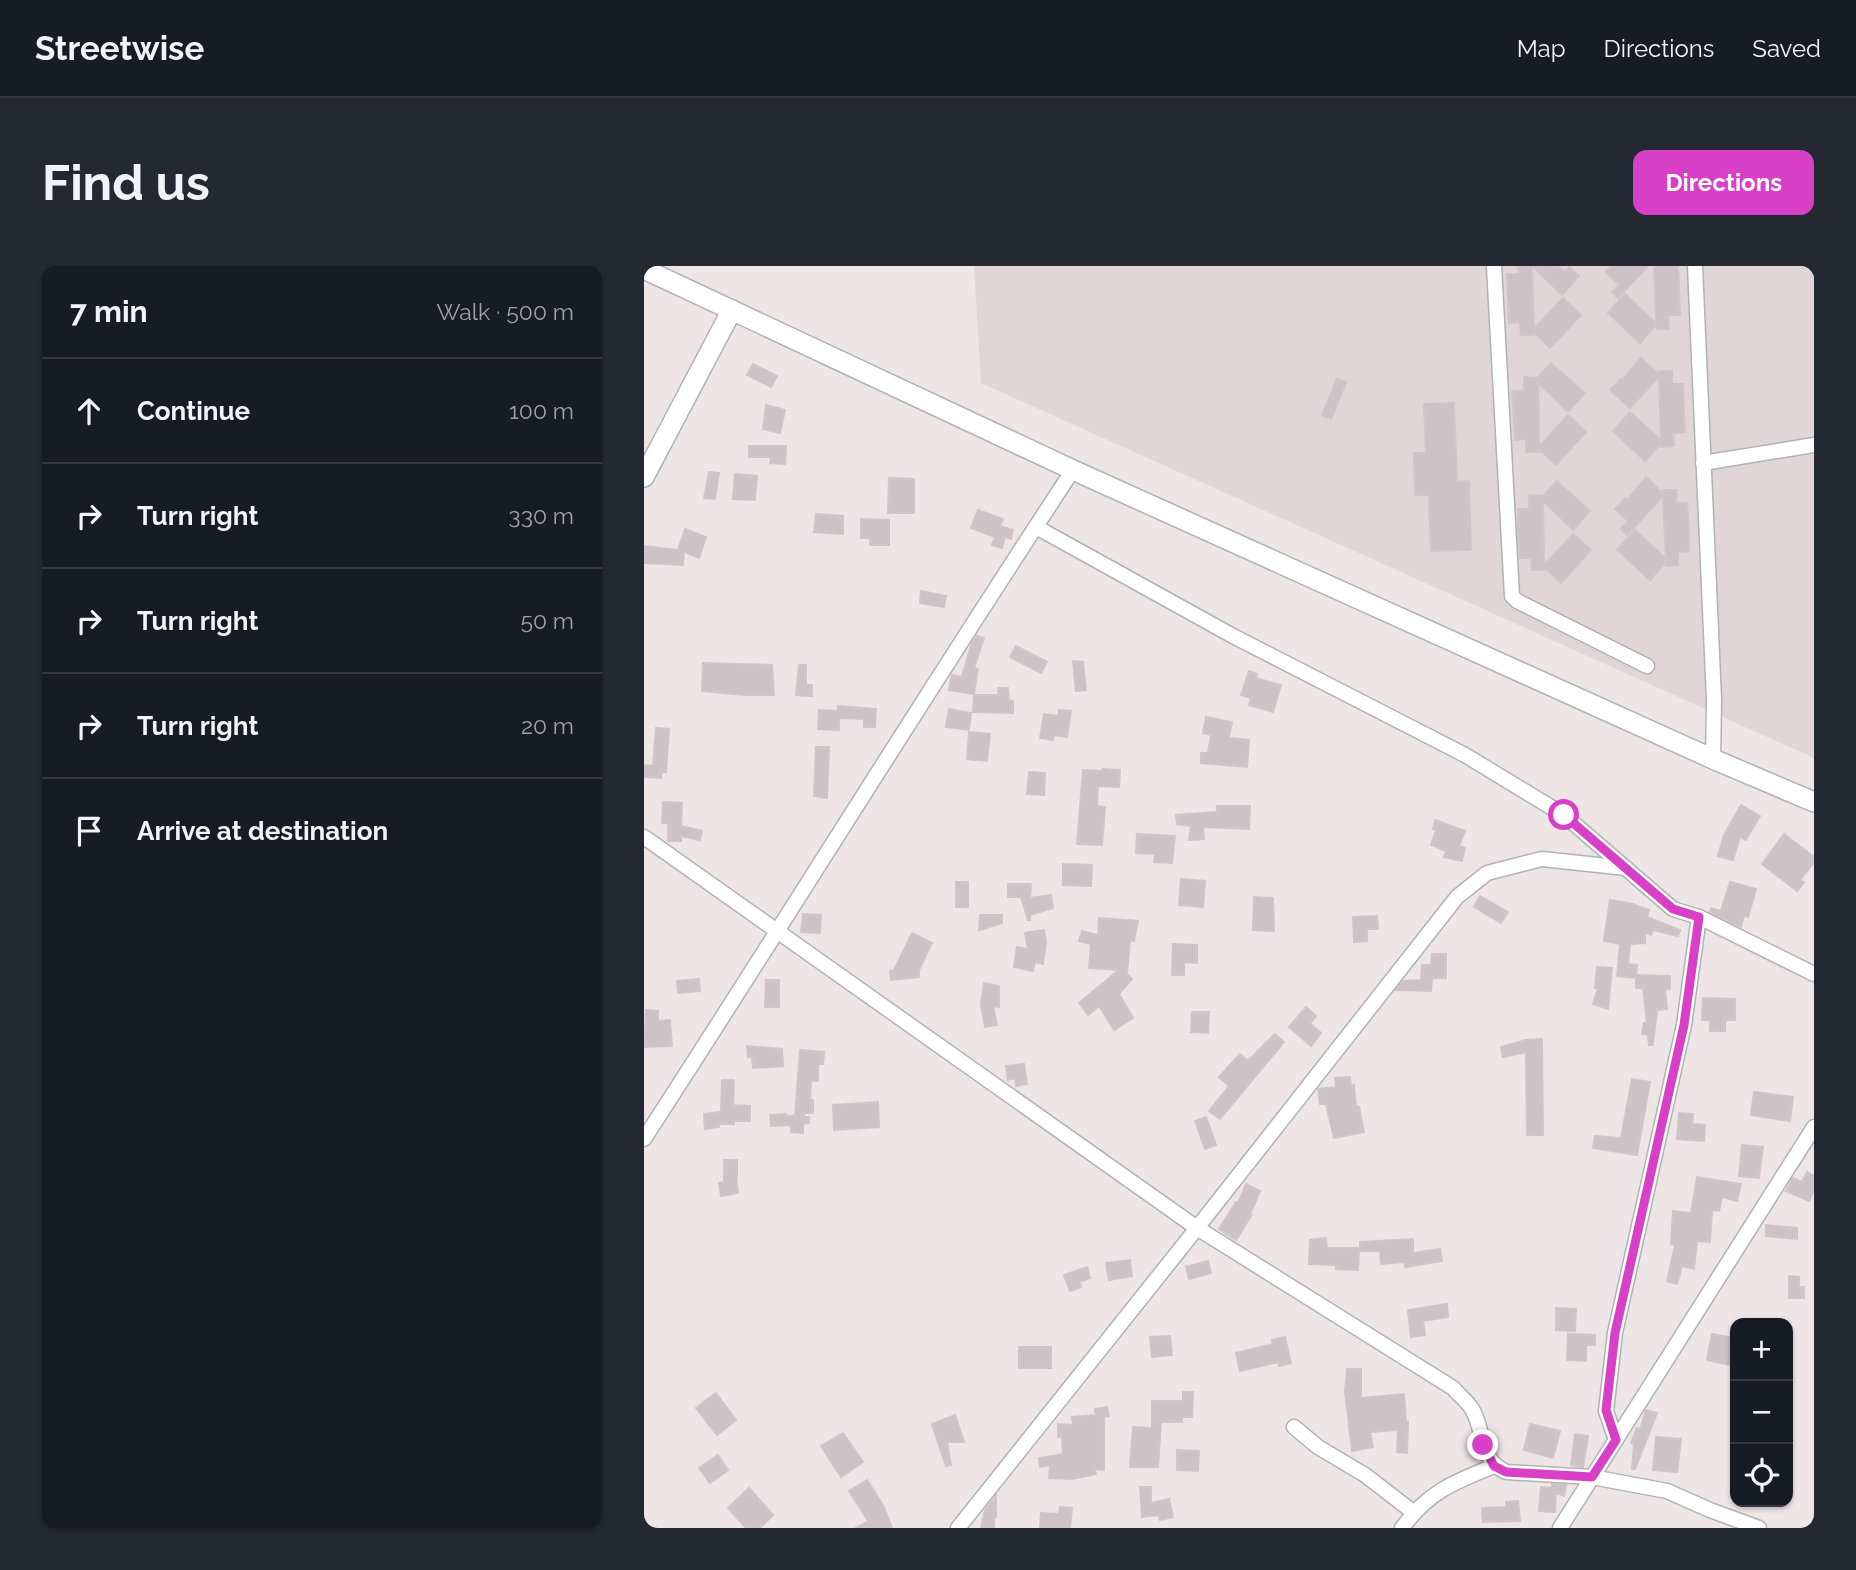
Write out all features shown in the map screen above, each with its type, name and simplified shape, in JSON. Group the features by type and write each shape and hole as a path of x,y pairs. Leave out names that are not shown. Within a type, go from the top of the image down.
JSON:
{"street":[{"path":"1494,266 1512,596 1517,601 1647,666"},
{"path":"1695,266 1714,700 1713,760"},
{"path":"644,269 1073,470 1713,760 1814,802"},
{"path":"644,477 732,310"},
{"path":"1703,463 1814,445"},
{"path":"644,1139 1073,470"},
{"path":"1036,527 1233,636 1465,755 1564,815 1673,909 1699,917 1814,974"},
{"path":"644,837 1197,1228 1453,1388 1473,1410 1483,1445 1494,1466 1506,1472 1592,1477 1667,1491 1759,1528"},
{"path":"958,1528 1457,897 1487,873 1542,859 1626,868"},
{"path":"1616,1440 1606,1410 1615,1333 1684,1025 1699,917"},
{"path":"1560,1528 1814,1127"},
{"path":"1294,1427 1318,1447 1365,1475 1413,1512"},
{"path":"1402,1528 1413,1512 1445,1486 1494,1466"},
{"path":"1710,1510 1714,1528"}],"shaded area":[{"path":"974,266 1814,266 1814,758 981,383"}],"building":[{"path":"1518,266 1532,266 1534,329 1563,298 1581,315 1550,348 1534,332 1534,335 1521,335 1520,322 1509,323 1507,274 1519,274"},
{"path":"1532,266 1558,266 1565,272 1569,267 1579,276 1562,295"},
{"path":"1611,266 1648,266 1618,298 1612,292 1619,285 1606,272"},
{"path":"1654,266 1678,266 1680,315 1668,315 1669,329 1657,329 1656,325 1640,343 1608,313 1625,294 1656,323"},
{"path":"1641,358 1659,375 1659,371 1672,371 1672,384 1683,384 1685,432 1673,433 1674,446 1661,447 1661,443 1645,461 1613,431 1630,412 1661,440 1659,377 1630,408 1610,390"},
{"path":"1551,363 1585,393 1568,412 1538,383 1539,447 1568,415 1586,432 1556,465 1539,449 1539,452 1526,452 1526,439 1515,440 1512,391 1524,391 1524,377 1537,378"},
{"path":"753,364 777,376 771,387 747,375"},
{"path":"1337,379 1346,382 1331,419 1322,415"},
{"path":"1454,403 1457,482 1469,481 1471,550 1431,551 1429,495 1415,495 1414,453 1426,453 1424,404"},
{"path":"766,405 785,410 780,433 763,429"},
{"path":"749,446 786,446 785,464 770,463 771,457 749,457"},
{"path":"709,472 719,473 715,499 704,498"},
{"path":"735,474 757,476 755,500 733,499"},
{"path":"1646,477 1663,494 1663,490 1676,490 1677,503 1687,503 1689,534 1689,551 1678,552 1678,565 1666,566 1666,562 1650,580 1617,550 1635,530 1666,559 1663,496 1627,535 1621,529 1628,521 1615,509 1625,498 1627,500"},
{"path":"889,478 914,479 914,513 888,513"},
{"path":"1557,481 1590,511 1573,530 1543,501 1544,565 1573,534 1591,550 1561,583 1544,567 1544,570 1532,570 1531,558 1520,558 1518,528 1518,509 1529,509 1529,495 1543,496"},
{"path":"978,510 1003,519 1000,526 1013,530 1011,539 1005,537 1002,548 992,545 995,537 971,528"},
{"path":"816,514 843,516 843,534 814,532"},
{"path":"861,519 889,520 889,545 870,545 870,538 861,538"},
{"path":"685,529 706,537 699,558 684,552 683,565 644,563 644,546 678,550"},
{"path":"921,591 946,596 944,607 920,603"},
{"path":"977,636 984,638 974,668 978,669 974,694 949,690 952,675 962,677 971,645"},
{"path":"1016,646 1047,662 1041,673 1010,657"},
{"path":"1073,661 1083,662 1086,690 1076,691"},
{"path":"703,663 772,665 774,695 702,691"},
{"path":"799,665 806,665 806,685 812,685 812,696 796,695"},
{"path":"1249,671 1257,674 1256,678 1281,685 1273,712 1249,705 1251,698 1241,695"},
{"path":"998,688 1008,688 1009,700 1013,701 1013,713 973,712 974,695 999,695"},
{"path":"838,706 876,709 875,727 864,727 864,719 839,718 839,730 818,729 819,710 837,711"},
{"path":"949,709 971,713 969,730 946,727"},
{"path":"1059,710 1071,711 1067,737 1054,735 1053,740 1040,738 1044,714 1058,716"},
{"path":"1206,717 1232,722 1229,738 1249,740 1247,767 1201,763 1201,753 1208,753 1211,735 1203,733"},
{"path":"656,728 669,729 666,772 661,772 661,778 644,777 644,765 653,766"},
{"path":"969,732 990,734 987,761 967,759"},
{"path":"816,747 829,747 827,798 814,796"},
{"path":"1083,770 1120,770 1119,787 1098,786 1097,806 1105,807 1102,845 1077,844"},
{"path":"1029,772 1045,773 1044,795 1027,794"},
{"path":"663,802 682,803 681,826 702,831 700,840 681,836 681,841 668,841 668,823 662,823"},
{"path":"1741,805 1760,816 1746,840 1740,837 1733,860 1718,856 1724,835"},
{"path":"1217,806 1250,806 1249,829 1203,827 1204,839 1189,840 1191,826 1177,824 1176,815 1217,812"},
{"path":"1435,820 1465,831 1459,846 1465,848 1462,861 1444,857 1446,851 1431,845 1436,830 1433,829"},
{"path":"1137,834 1175,836 1172,863 1154,862 1155,854 1136,853"},
{"path":"1784,834 1814,857 1814,862 1800,880 1804,882 1797,891 1762,864"},
{"path":"1063,864 1092,865 1091,886 1063,885"},
{"path":"1181,879 1205,881 1203,907 1179,905"},
{"path":"956,882 968,882 968,907 956,907"},
{"path":"1730,882 1756,889 1748,917 1744,915 1741,927 1710,912 1711,908 1721,911"},
{"path":"1008,884 1031,884 1030,898 1051,895 1053,908 1030,915 1028,920 1021,897 1008,897"},
{"path":"1480,896 1508,912 1501,923 1474,907"},
{"path":"1254,897 1273,898 1274,931 1253,930"},
{"path":"1610,900 1649,910 1647,917 1680,930 1678,936 1653,930 1651,935 1645,933 1645,943 1630,944 1628,964 1637,965 1636,978 1617,976 1620,944 1604,941"},
{"path":"803,914 821,915 820,933 801,932"},
{"path":"980,915 1002,915 1002,923 979,930"},
{"path":"1377,916 1378,929 1367,929 1367,941 1354,942 1353,917"},
{"path":"1099,918 1138,921 1134,941 1130,940 1127,974 1132,979 1119,994 1133,1018 1114,1030 1099,1006 1088,1015 1079,1003 1119,970 1089,968 1091,944 1079,941 1082,931 1098,935"},
{"path":"1044,930 1046,943 1043,964 1035,962 1033,971 1014,967 1017,947 1028,949 1025,933"},
{"path":"912,933 932,943 919,970 919,977 891,980 890,971 894,970"},
{"path":"1173,944 1197,945 1197,963 1184,962 1184,975 1172,975"},
{"path":"1432,954 1446,954 1446,978 1432,978 1431,991 1396,990 1403,981 1421,980 1422,965 1431,965"},
{"path":"1597,967 1612,968 1608,1009 1593,1004 1598,988 1595,988"},
{"path":"1636,975 1670,976 1670,989 1665,989 1667,1009 1657,1010 1653,1045 1649,1045 1648,1035 1642,1034 1644,1023 1647,1023 1643,988 1636,988"},
{"path":"699,979 700,991 678,993 677,981"},
{"path":"766,980 779,980 779,1007 765,1007"},
{"path":"984,983 999,986 999,1007 993,1006 997,1025 985,1027 981,1004"},
{"path":"1703,998 1735,999 1735,1020 1725,1020 1725,1031 1710,1031 1710,1020 1702,1020"},
{"path":"1306,1007 1316,1016 1310,1024 1321,1033 1311,1046 1289,1027"},
{"path":"646,1010 658,1011 658,1021 670,1020 672,1046 644,1047"},
{"path":"1192,1012 1209,1012 1208,1033 1191,1032"},
{"path":"1275,1034 1284,1042 1220,1119 1209,1111 1229,1086 1219,1077 1240,1054 1248,1061"},
{"path":"1542,1039 1543,1135 1527,1135 1526,1052 1503,1057 1501,1047"},
{"path":"747,1046 782,1049 783,1066 753,1068"},
{"path":"800,1050 824,1052 823,1064 818,1064 818,1081 811,1081 810,1100 813,1100 813,1113 804,1113 804,1117 809,1117 809,1123 803,1124 803,1133 791,1132 791,1125 771,1126 770,1115 795,1116"},
{"path":"1024,1064 1027,1084 1016,1086 1015,1078 1008,1080 1006,1066"},
{"path":"1350,1077 1364,1132 1334,1138 1326,1104 1320,1104 1318,1089 1336,1087 1335,1078"},
{"path":"1632,1079 1650,1082 1637,1155 1593,1148 1595,1136 1621,1138"},
{"path":"722,1080 734,1080 733,1105 750,1106 750,1121 734,1121 734,1124 719,1124 719,1127 705,1129 704,1114 721,1112"},
{"path":"1754,1092 1793,1097 1790,1121 1751,1115"},
{"path":"878,1102 879,1127 834,1130 833,1105"},
{"path":"1679,1113 1693,1114 1692,1124 1705,1125 1704,1141 1677,1139"},
{"path":"1206,1117 1216,1145 1205,1149 1195,1121"},
{"path":"1742,1145 1763,1147 1759,1178 1739,1176"},
{"path":"724,1160 737,1160 738,1193 721,1196 719,1183 724,1182"},
{"path":"1807,1172 1814,1176 1814,1190 1809,1201 1786,1191 1793,1178 1802,1182"},
{"path":"1697,1177 1741,1184 1737,1201 1722,1197 1719,1211 1712,1210 1710,1242 1697,1241 1694,1269 1682,1266 1677,1284 1667,1281 1675,1245 1671,1244 1673,1211 1691,1213"},
{"path":"1246,1184 1260,1191 1249,1217 1251,1216 1236,1240 1219,1229 1236,1202 1238,1203"},
{"path":"1766,1225 1797,1228 1797,1239 1766,1236"},
{"path":"1326,1238 1327,1248 1359,1248 1358,1270 1336,1269 1337,1265 1309,1264 1310,1240"},
{"path":"1413,1239 1413,1253 1440,1249 1442,1261 1405,1267 1405,1262 1381,1264 1380,1251 1360,1251 1360,1242"},
{"path":"1130,1260 1132,1276 1109,1280 1106,1263"},
{"path":"1208,1261 1211,1273 1189,1279 1186,1267"},
{"path":"1087,1267 1090,1278 1079,1282 1081,1287 1070,1291 1064,1275"},
{"path":"1789,1276 1799,1277 1799,1287 1804,1287 1804,1298 1789,1298"},
{"path":"1447,1304 1448,1317 1423,1321 1425,1335 1411,1337 1408,1310"},
{"path":"1556,1308 1576,1309 1575,1331 1556,1330"},
{"path":"1568,1334 1595,1335 1595,1345 1586,1345 1586,1361 1567,1360"},
{"path":"1712,1334 1730,1337 1730,1365 1707,1360"},
{"path":"1170,1336 1172,1355 1152,1357 1150,1337"},
{"path":"1285,1337 1291,1363 1279,1366 1278,1362 1240,1371 1236,1353 1273,1344 1272,1340"},
{"path":"1019,1347 1051,1347 1051,1368 1019,1368"},
{"path":"1347,1369 1361,1369 1361,1398 1404,1394 1408,1422 1407,1453 1397,1452 1398,1430 1370,1432 1373,1447 1352,1451 1345,1391"},
{"path":"1183,1392 1193,1392 1192,1417 1182,1417 1182,1422 1161,1422 1158,1467 1130,1467 1133,1427 1152,1428 1152,1401 1183,1401"},
{"path":"716,1393 736,1420 717,1435 696,1408"},
{"path":"1107,1407 1109,1416 1104,1417 1104,1470 1094,1469 1096,1474 1072,1479 1049,1478 1050,1465 1040,1467 1039,1458 1063,1454 1062,1437 1058,1437 1058,1424 1073,1425 1072,1417 1096,1415 1095,1409"},
{"path":"1646,1410 1657,1413 1635,1469 1632,1469 1634,1444 1631,1443 1637,1428 1640,1430"},
{"path":"955,1415 964,1442 947,1442 951,1465 946,1466 932,1424"},
{"path":"1530,1424 1560,1431 1553,1458 1524,1450"},
{"path":"843,1433 863,1462 841,1477 821,1446"},
{"path":"1575,1434 1588,1436 1583,1467 1571,1465"},
{"path":"1656,1437 1681,1439 1677,1472 1653,1470"},
{"path":"1177,1450 1199,1451 1198,1471 1177,1470"},
{"path":"718,1455 728,1470 710,1483 699,1468"},
{"path":"867,1480 883,1505 892,1528 856,1528 868,1521 849,1491"},
{"path":"1552,1484 1566,1485 1564,1496 1556,1493 1555,1512 1539,1511 1541,1487 1552,1488"},
{"path":"1140,1487 1151,1487 1151,1503 1169,1499 1173,1517 1160,1520 1159,1515 1142,1517"},
{"path":"749,1488 773,1515 760,1528 746,1528 728,1508"},
{"path":"996,1496 994,1528 981,1528 985,1510"},
{"path":"1518,1501 1520,1521 1483,1522 1482,1508 1506,1507 1506,1502"},
{"path":"1060,1507 1072,1508 1070,1528 1040,1528 1041,1513 1059,1514"}],"route":[{"path":"1483,1445 1494,1466 1506,1472 1592,1477 1616,1440 1606,1410 1615,1333 1684,1025 1699,917 1673,909 1564,815"}]}
